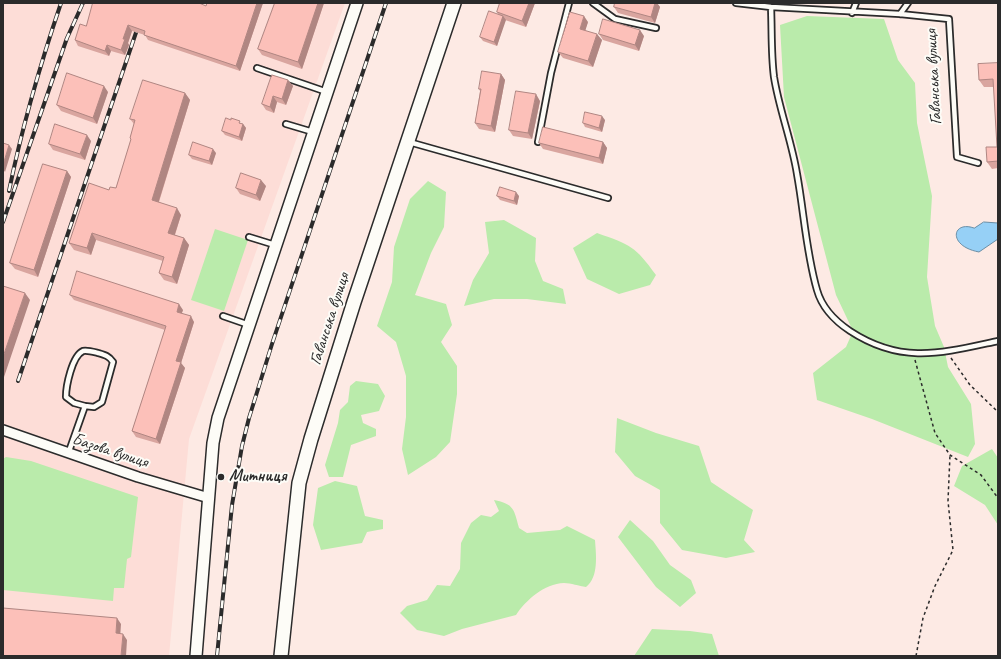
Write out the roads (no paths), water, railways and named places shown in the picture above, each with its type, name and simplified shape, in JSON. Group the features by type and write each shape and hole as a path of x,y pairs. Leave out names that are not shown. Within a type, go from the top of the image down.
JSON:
{"main road":[{"name":"Гаванська вулиця","path":"281,656 299,483 315,425 407,141 454,3"}],"street":[{"path":"196,656 213,443 218,418 357,3"},
{"name":"Базова вулиця","path":"3,430 68,454 209,498"}],"lane":[{"path":"538,142 551,72 569,3"},
{"path":"593,3 616,19 656,28"},
{"name":"Гаванська вулиця","path":"736,3 771,8 900,14 949,19 957,157 978,163"},
{"path":"852,12 856,3"},
{"path":"900,14 908,3"},
{"path":"771,8 774,77 797,173 817,291 827,312 847,329 862,339 887,349 913,354 947,352 998,341"},
{"path":"257,68 327,92"},
{"path":"286,124 314,133"},
{"path":"407,141 608,198"},
{"path":"248,237 276,246"},
{"path":"223,316 249,325"},
{"path":"83,351 92,351 109,356 113,362 102,402 94,407 85,406 74,403 66,397 66,388 76,356 83,351"},
{"path":"68,454 85,406"}],"water":[{"path":"984,222 998,223 998,239 979,252 962,245 956,235 957,230 967,226 974,228"}],"railway":[{"path":"9,191 32,96 61,3"},
{"path":"3,222 67,38 83,3"},
{"path":"18,381 146,3"},
{"path":"217,656 232,505 242,446 249,418 272,344 386,3"}],"place":[{"name":"Митниця","path":"221,477"}]}
